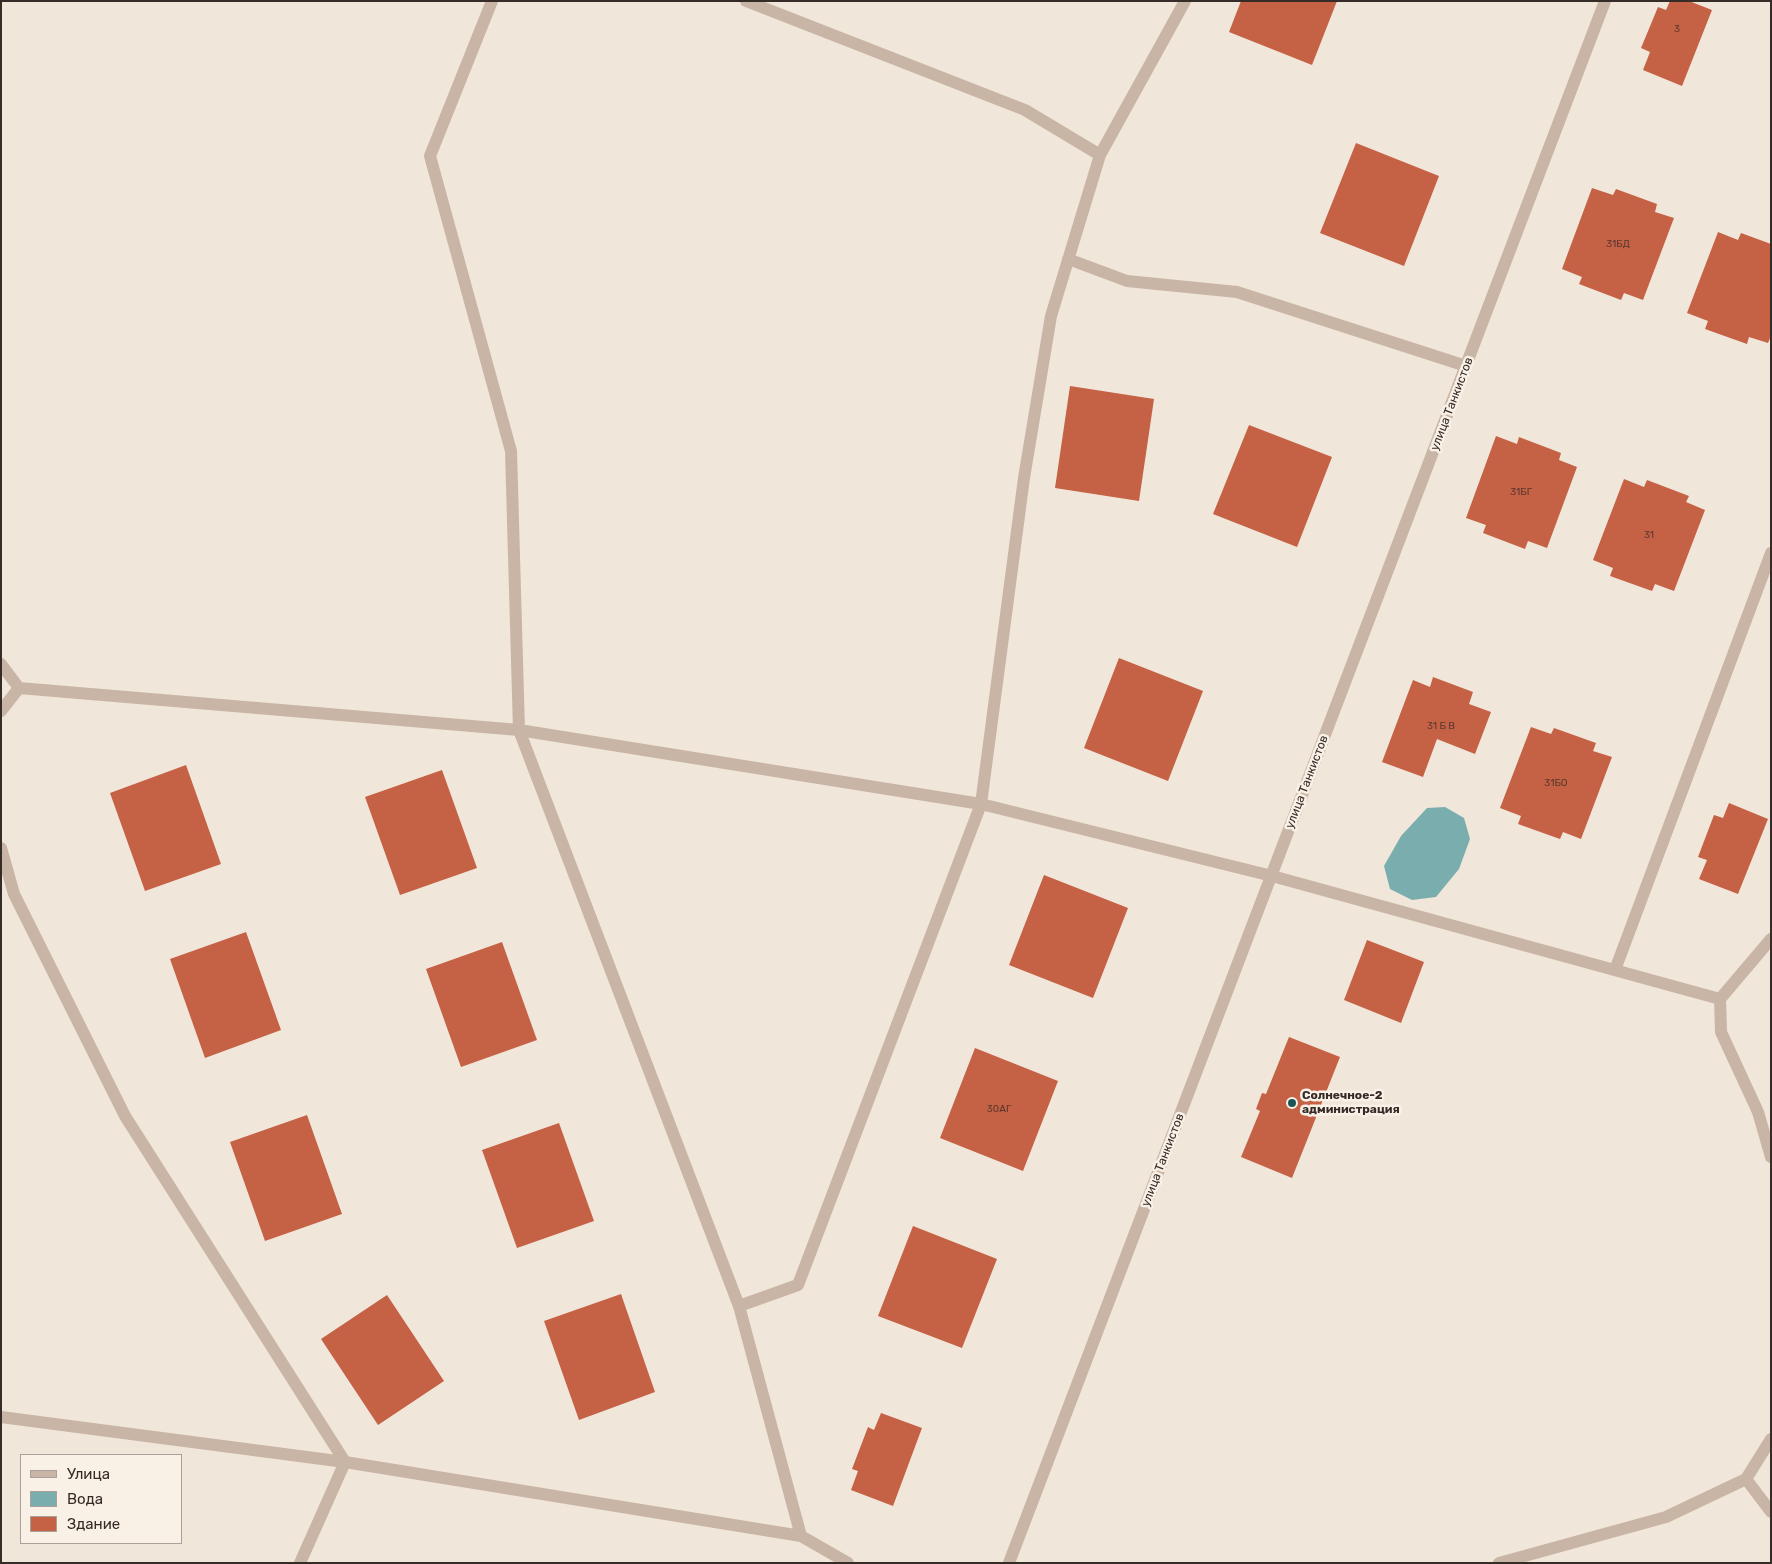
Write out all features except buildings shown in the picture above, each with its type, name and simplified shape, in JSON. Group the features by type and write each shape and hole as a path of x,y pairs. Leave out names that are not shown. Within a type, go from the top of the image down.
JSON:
{"street":[{"path":"492,1 430,156 512,451 519,730 739,1306 801,1536"},
{"path":"746,1 1025,110 1100,155"},
{"path":"739,1306 798,1285 981,804 1024,478 1050,316 1100,155 1185,1"},
{"name":"улица Танкистов","path":"1009,1563 1606,1"},
{"path":"1068,259 1127,281 1237,292 1466,366"},
{"path":"1615,970 1771,553"},
{"path":"1,664 19,688 519,730 981,804 1272,876 1720,998"},
{"path":"1,711 19,688"},
{"path":"1,848 14,894 125,1116 345,1462"},
{"path":"1771,938 1720,998 1721,1032 1758,1112 1771,1157"},
{"path":"1,1417 345,1462 801,1536 848,1563"},
{"path":"1499,1563 1666,1517 1746,1479 1771,1439"},
{"path":"300,1563 345,1462"},
{"path":"1746,1479 1771,1512"}],"water":[{"path":"1445,807 1464,818 1470,839 1459,869 1436,897 1412,900 1390,889 1384,866 1401,836 1427,808"}],"place":[{"name":"Солнечное-2 администрация","path":"1292,1103"}]}
